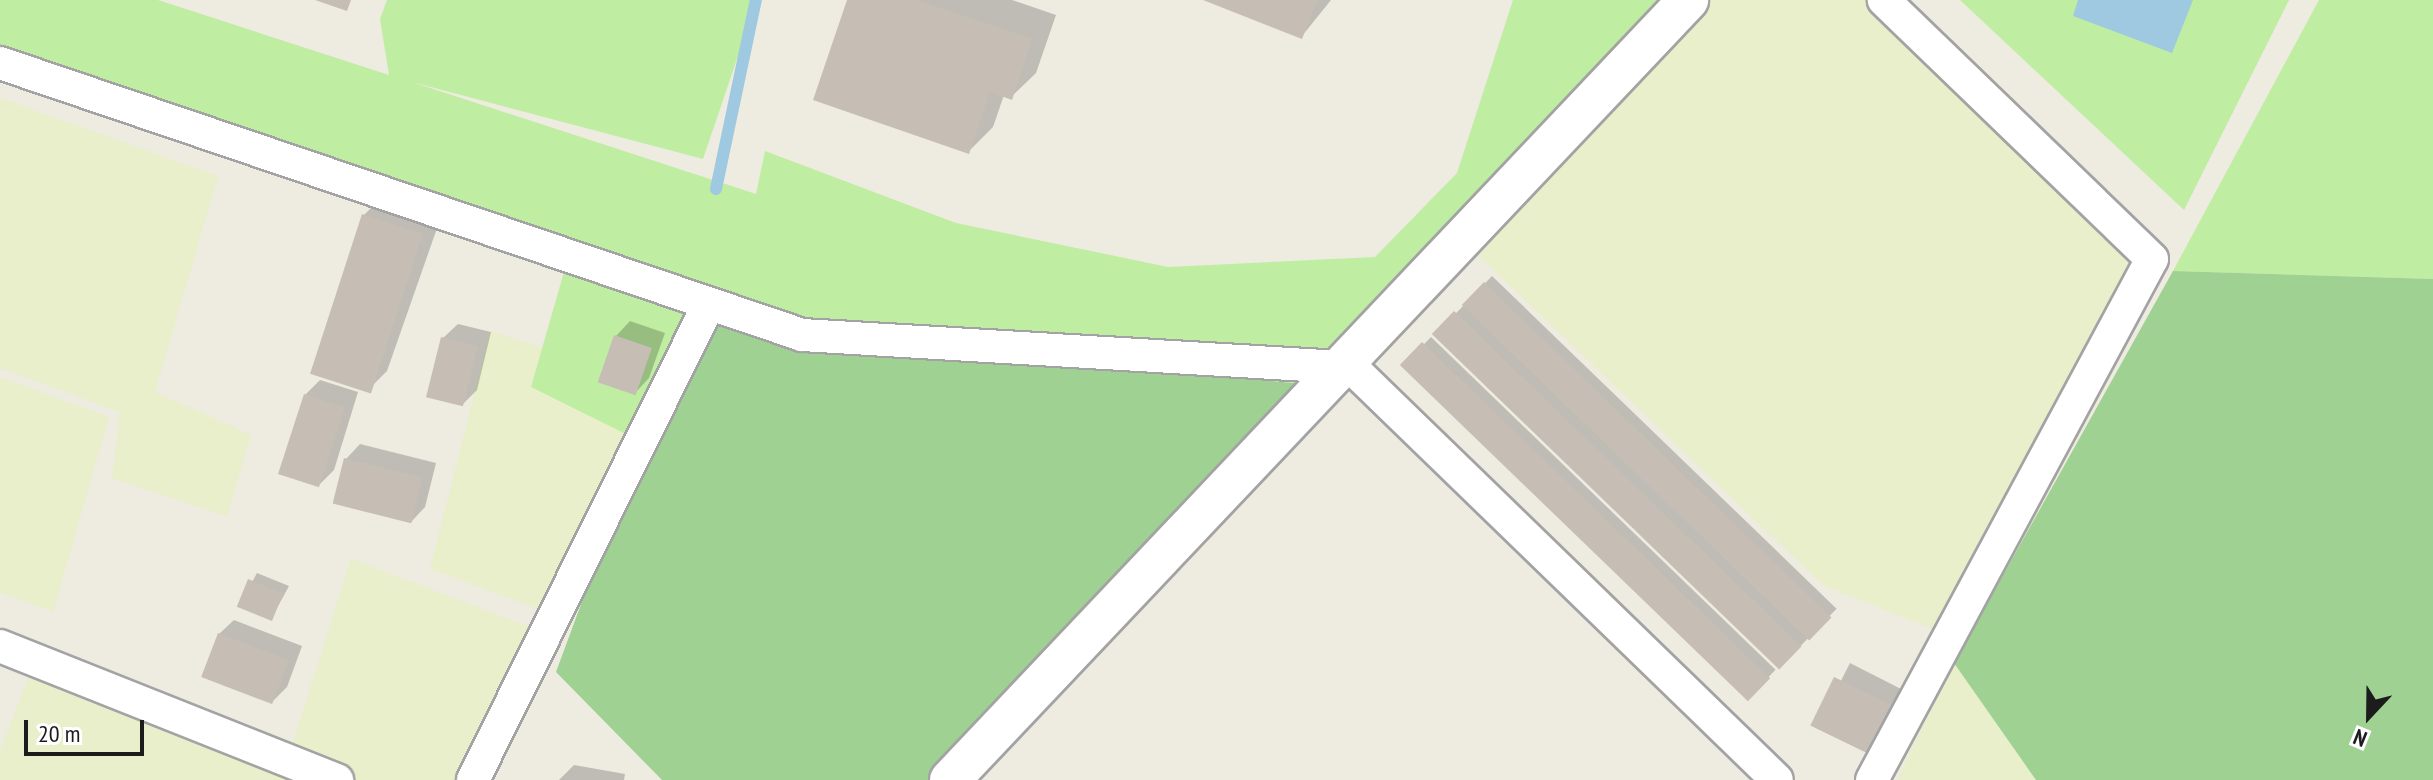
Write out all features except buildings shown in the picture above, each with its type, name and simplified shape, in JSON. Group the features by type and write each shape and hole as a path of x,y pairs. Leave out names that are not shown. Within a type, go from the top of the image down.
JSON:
{"street":[{"path":"950,780 1688,0"},
{"path":"1872,780 2152,259 1884,0"},
{"path":"0,63 802,335 1343,364 1777,780"},
{"path":"473,780 709,304"},
{"path":"0,646 337,780"}],"green space":[{"path":"0,0 158,0 389,75 380,19 387,0 757,0 703,159 412,82 756,194 765,151 956,223 1168,267 1375,257 1457,173 1513,0 1682,0 1323,386 790,331 0,63"},
{"path":"1697,0 1884,0 2152,259 1950,636 1823,585 1479,256"},
{"path":"1960,0 2289,0 2184,210"},
{"path":"2319,0 2433,0 2433,279 2173,271"},
{"path":"0,98 218,176 155,392 251,435 227,516 112,478 120,412 0,368"},
{"path":"566,265 705,311 632,437 531,387"},
{"path":"2173,271 2433,279 2433,780 2036,780 1954,663"},
{"path":"717,306 802,335 1323,386 952,780 662,780 556,672 645,431"},
{"path":"490,331 542,348 531,387 641,441 555,615 430,569"},
{"path":"0,377 109,417 53,612 0,592"},
{"path":"351,559 546,633 473,780 0,780 0,751 35,660 287,761"},
{"path":"1954,663 2036,780 1897,780"}],"water":[{"path":"2078,0 2193,0 2172,53 2073,16"}],"waterway":[{"path":"716,189 756,0"}]}
